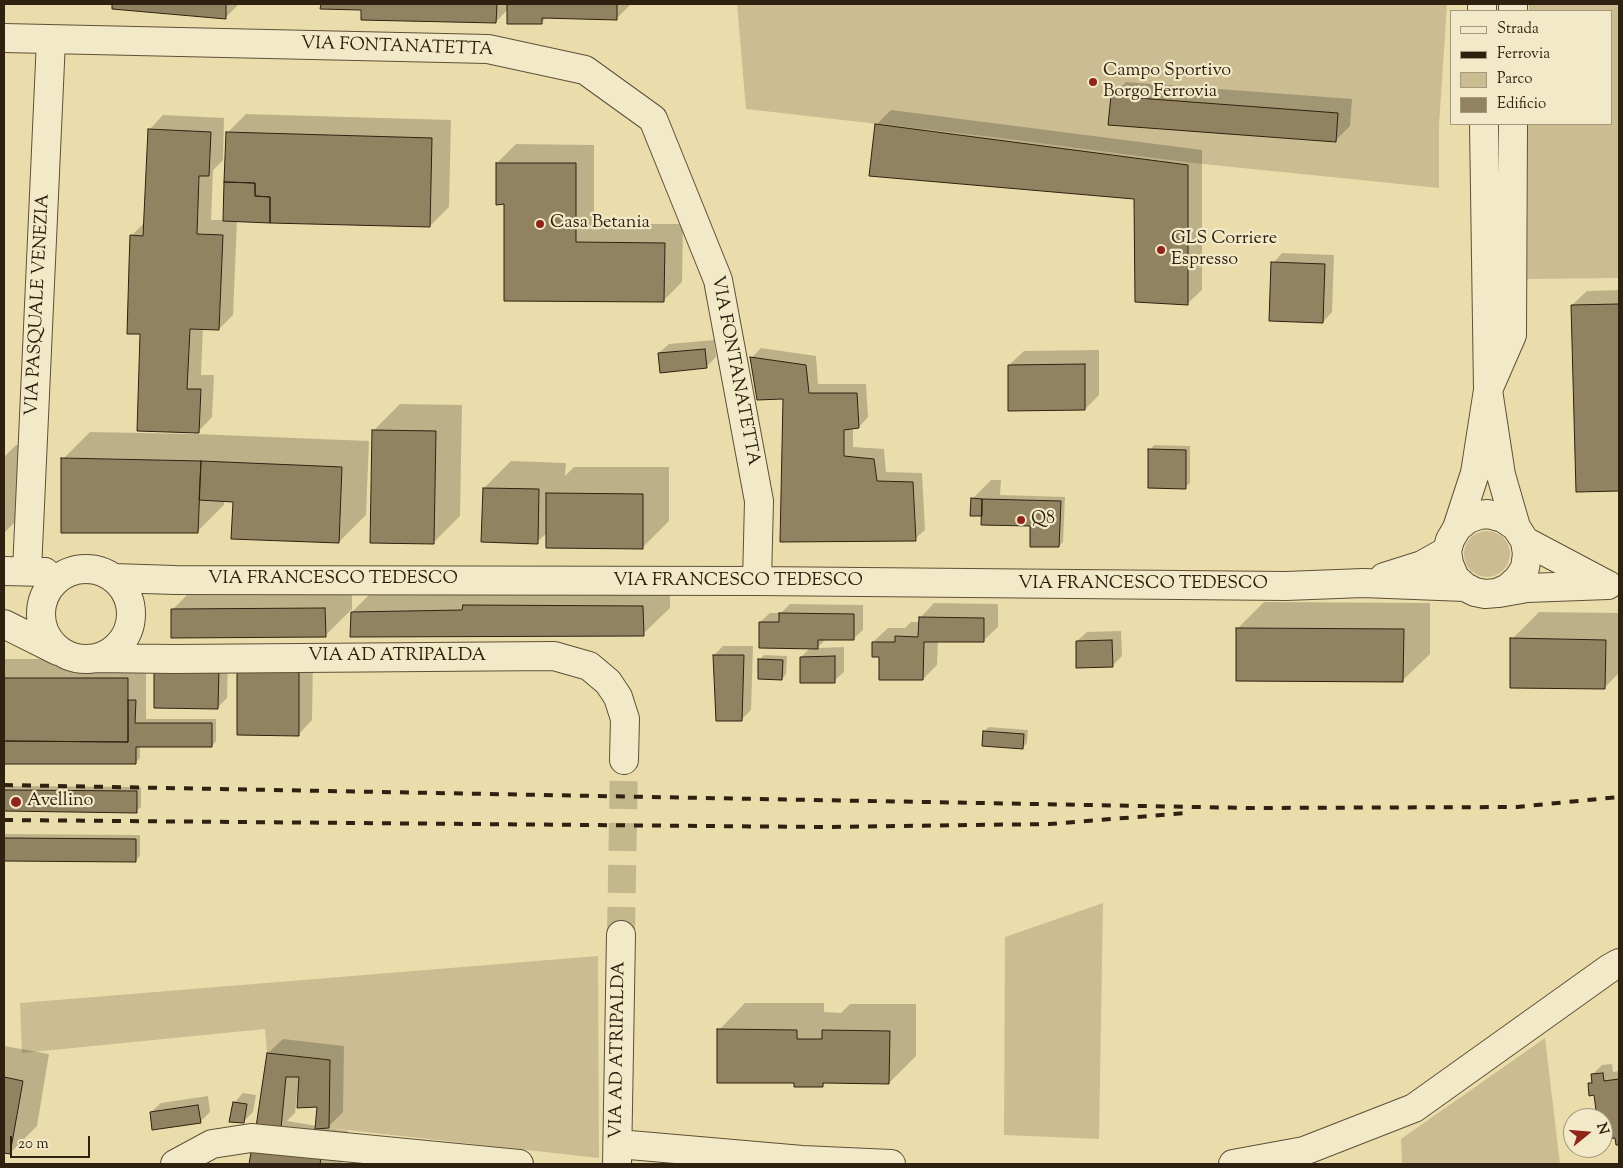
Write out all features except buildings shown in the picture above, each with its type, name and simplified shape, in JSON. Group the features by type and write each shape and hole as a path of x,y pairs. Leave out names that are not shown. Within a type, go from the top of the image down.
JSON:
{"street":[{"name":"VIA FONTANATETTA","path":"4,38 488,49 585,70 653,119 718,280 759,501 757,581"},
{"name":"VIA PASQUALE VENEZIA","path":"16,571 32,438 51,40"},
{"path":"1484,125 1488,390 1501,474 1527,554 1524,568 1518,579 1508,588 1497,593"},
{"path":"1464,587 1455,578 1449,564 1452,540 1476,473 1488,390 1512,335 1513,125"},
{"name":"VIA FRANCESCO TEDESCO","path":"1363,583 1422,565 1452,540 1468,519 1488,514 1502,518 1520,534 1614,586"},
{"path":"64,654 52,644 44,631 41,616 43,600 50,587 61,576 74,570 87,569 101,571 113,578 121,586 130,616 145,648 174,659"},
{"path":"16,571 44,572 61,576"},
{"name":"VIA FRANCESCO TEDESCO","path":"113,578 175,580 757,581 1277,586 1363,583 1464,587 1485,594 1527,588 1614,586"},
{"path":"4,624 64,654 86,660 97,658 111,652 122,641 130,616 142,594 175,580"},
{"name":"VIA AD ATRIPALDA","path":"97,658 554,656 589,666 608,682 618,697 625,719 624,760"},
{"name":"VIA AD ATRIPALDA","path":"618,1154 621,935"},
{"path":"1234,1164 1304,1151 1414,1108 1619,963"},
{"path":"175,1164 212,1144 251,1138 519,1164"},
{"path":"618,1154 891,1164"}],"green space":[{"name":"Campo Sportivo Borgo Ferrovia","path":"737,4 1447,4 1439,126 1439,188 1193,163 993,137 746,109"},
{"path":"1529,4 1619,4 1619,278 1527,279 1528,125 1613,125 1613,10 1529,10"},
{"path":"1487,531 1500,535 1506,541 1510,554 1506,567 1500,573 1487,577 1474,573 1468,567 1464,554 1468,541 1474,535"},
{"path":"1103,903 1099,1139 1004,1135 1005,937"},
{"path":"598,956 599,1158 329,1128 330,1061 267,1053 265,1029 22,1053 20,1003"},
{"path":"1545,1038 1560,1164 1402,1164 1401,1139"}],"tunnel":[{"path":"621,935 624,760"}],"railway":[{"path":"4,785 1249,808 1517,807 1619,797"},
{"path":"4,820 824,827 1050,824 1186,813"}],"place":[{"name":"Campo Sportivo Borgo Ferrovia","path":"1093,82"},
{"name":"Casa Betania","path":"540,224"},
{"name":"GLS Corriere Espresso","path":"1161,250"},
{"name":"Q8","path":"1021,520"},
{"name":"Avellino","path":"16,802"}]}
